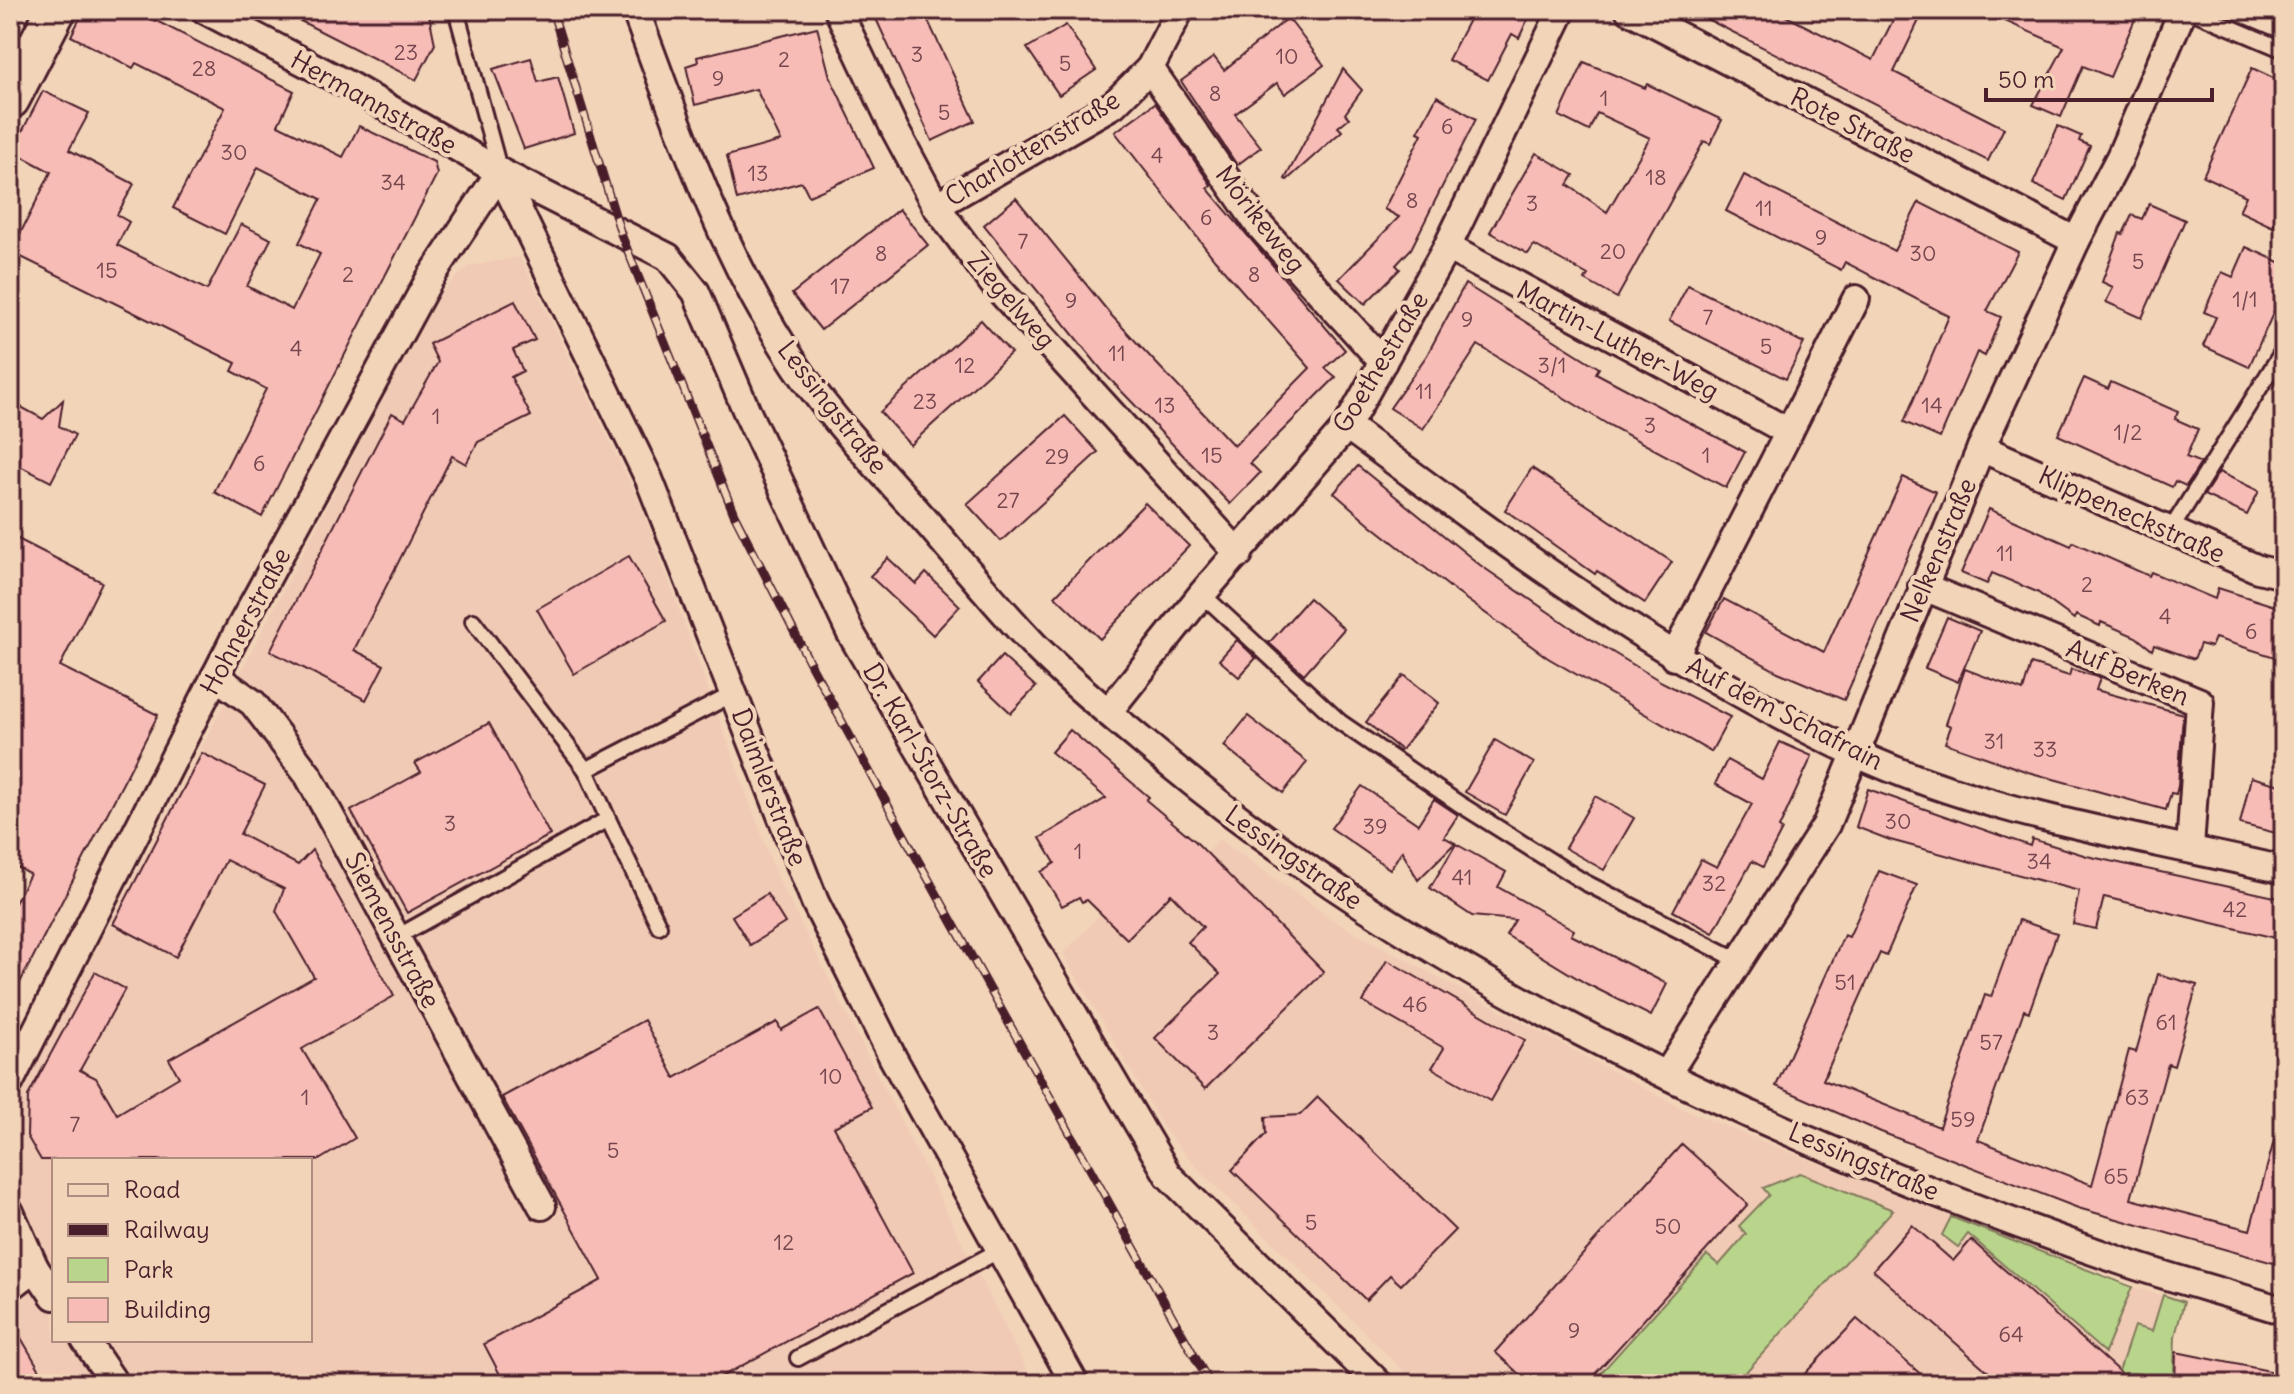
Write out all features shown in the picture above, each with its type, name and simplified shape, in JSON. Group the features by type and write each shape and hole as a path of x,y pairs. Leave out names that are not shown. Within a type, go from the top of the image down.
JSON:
{"main road":[{"path":"10,99 56,10"}],"street":[{"name":"Hermannstraße","path":"205,10 350,86 500,172"},
{"name":"Lessingstraße","path":"640,10 639,20 692,164 733,259 787,353 837,419 1040,650 1108,712 1299,865 1463,967 1593,1038 1667,1074 1893,1176 2129,1264 2284,1311"},
{"name":"Ziegelweg","path":"838,10 895,130 936,206 993,283 1239,554"},
{"name":"Charlottenstraße","path":"936,206 1114,104 1150,68 1180,10"},
{"name":"Goethestraße","path":"1108,712 1202,594 1347,426 1447,247 1562,10"},
{"name":"Rote Straße","path":"1629,10 1664,18 2076,241"},
{"name":"Nelkenstraße","path":"1667,1074 1826,825 1981,448 2076,241 2120,157 2183,10"},
{"name":"Mörikeweg","path":"1150,68 1258,224 1383,362"},
{"name":"Hohnerstraße","path":"13,1068 215,676 429,280 500,172"},
{"name":"Daimlerstraße","path":"500,172 649,479 815,902 893,1058 1075,1384"},
{"name":"Dr. Karl-Storz-Straße","path":"500,172 668,257 696,292 747,412 850,632 1168,1175 1379,1384"},
{"name":"Martin-Luther-Weg","path":"1447,247 1789,432"},
{"path":"1674,657 1856,299"},
{"name":"Auf dem Schafrain","path":"1347,426 1536,567 1674,657 1855,753 1943,786 2043,816 2284,870"},
{"name":"Klippeneckstraße","path":"1981,448 2258,569 2284,575"},
{"name":"Auf Berken","path":"1922,586 2200,702 2190,848"},
{"name":"Siemensstraße","path":"215,676 253,703 308,775 542,1206"},
{"path":"10,1212 35,1268 52,1293"},
{"path":"10,1287 35,1268"},
{"path":"86,1342 115,1384"}],"lane":[{"path":"456,10 500,172"},
{"path":"2189,10 2284,50"},
{"path":"2170,531 2284,349"},
{"path":"1202,594 1340,722 1458,803 1584,882 1740,961"},
{"path":"473,621 586,770 659,926"},
{"path":"586,770 733,694"},
{"path":"397,937 608,819"},
{"path":"798,1358 1002,1249"}],"shaded area":[{"path":"520,257 641,505 776,874 1034,1384 10,1384 10,1074 27,1082 436,297 469,266"},
{"path":"1219,839 1338,923 1685,1110 2132,1287 2184,1302 2175,1336 2174,1371 2184,1384 1417,1384 1205,1176 1166,1132 1063,954 1152,859 1187,876"}],"green space":[{"path":"1800,1173 1893,1210 1735,1384 1591,1384 1707,1255 1719,1265 1746,1234 1739,1226 1769,1195 1763,1188"},
{"path":"1951,1217 2132,1287 2105,1353 1968,1234 1958,1247 1942,1235"},
{"path":"2163,1295 2184,1302 2175,1336 2174,1371 2186,1374 2184,1384 2155,1384 2138,1373 2118,1374 2134,1326 2152,1331"}],"building":[{"path":"84,10 135,10 294,91 278,125 343,157 359,126 434,162 437,174 262,517 214,492 266,389 232,371 236,363 11,252 51,172 12,151 43,91 89,113 69,150 134,184 117,215 129,222 117,245 207,290 241,224 271,239 247,286 292,310 320,254 299,243 321,199 258,167 225,234 173,208 225,108 136,63 133,68 71,36"},
{"path":"279,10 428,10 435,44 416,80"},
{"path":"872,10 923,10 975,121 932,141"},
{"path":"1464,10 1532,10 1519,38 1512,34 1488,80 1448,60 1472,14"},
{"path":"1689,10 1774,10 1873,60 1898,10 1924,10 1894,72 2004,128 1988,161"},
{"path":"1980,10 2139,10 2110,77 2083,66 2061,117 2033,105 2064,47"},
{"path":"1288,18 1324,65 1285,94 1277,83 1235,114 1261,147 1237,165 1181,81 1214,57 1224,70"},
{"path":"1066,25 1096,70 1059,95 1027,48"},
{"path":"817,27 830,77 874,168 809,196 802,182 737,200 727,156 781,141 756,89 695,105 686,66 698,62 697,57"},
{"path":"531,58 538,82 558,77 574,133 524,149 493,69"},
{"path":"1584,62 1645,88 1647,84 1722,120 1710,144 1704,141 1617,298 1585,280 1588,275 1534,245 1528,254 1490,232 1536,153 1574,175 1568,185 1607,212 1650,138 1597,113 1589,131 1559,116"},
{"path":"2252,68 2284,83 2284,205 2273,227 2239,211 2246,196 2203,176"},
{"path":"1343,69 1362,90 1345,114 1349,118 1338,127 1342,131 1285,179"},
{"path":"1437,96 1476,119 1411,249 1396,265 1400,269 1365,304 1339,279 1399,217 1384,209 1422,134 1418,132"},
{"path":"1155,103 1211,185 1207,188 1345,350 1325,368 1336,377 1250,463 1260,473 1230,504 1105,374 984,225 1016,198 1111,315 1234,446 1310,368 1215,260 1115,132"},
{"path":"2058,126 2081,136 2079,141 2090,146 2066,200 2033,184"},
{"path":"1744,175 1894,251 1919,202 2018,252 1987,311 2001,317 1985,356 1977,352 1940,438 1904,422 1949,316 1845,262 1841,270 1726,211"},
{"path":"2149,204 2185,220 2142,318 2106,302 2113,287 2102,282 2120,233 2123,234 2132,215 2142,219"},
{"path":"899,209 928,245 821,330 792,294"},
{"path":"2246,247 2284,264 2284,289 2249,367 2203,346 2216,317 2204,312 2222,272 2233,277"},
{"path":"1465,284 1599,368 1596,373 1745,452 1726,488 1607,424 1478,345 1423,429 1390,408 1427,355"},
{"path":"1688,285 1804,343 1786,379 1669,321"},
{"path":"515,301 535,340 513,350 523,371 511,377 531,416 478,442 466,464 452,456 354,650 384,665 366,700 270,651 392,413 405,420 438,362 429,344"},
{"path":"981,320 1011,353 910,445 880,412"},
{"path":"2084,378 2108,389 2111,382 2178,412 2175,419 2198,429 2186,457 2201,463 2186,486 2175,481 2172,487 2058,435"},
{"path":"63,400 59,426 75,435 51,482 10,461 10,401 43,419"},
{"path":"1065,416 1098,452 1001,541 967,504"},
{"path":"1358,466 1480,565 1569,626 1662,682 1730,717 1711,752 1548,658 1456,592 1371,525 1334,493"},
{"path":"1532,468 1672,562 1645,603 1597,571 1595,574 1505,510"},
{"path":"2219,472 2259,491 2247,515 2204,495"},
{"path":"1903,477 1936,492 1844,700 1778,672 1706,632 1724,599 1824,652"},
{"path":"1145,503 1189,546 1100,639 1055,596"},
{"path":"1989,509 2071,546 2073,542 2149,576 2151,572 2215,599 2218,588 2284,609 2284,660 2215,638 2211,647 2200,644 2194,659 2154,645 2152,650 2136,637 2101,622 2100,626 2076,615 2074,619 2037,592 1992,573 1987,584 1961,573"},
{"path":"10,535 102,582 60,666 158,715 10,1002 10,913 30,874 10,864"},
{"path":"629,556 666,621 574,674 537,609"},
{"path":"888,558 916,584 926,573 960,606 933,635 870,576"},
{"path":"1309,598 1344,629 1304,674 1269,643"},
{"path":"1947,617 1980,631 1958,682 1925,668"},
{"path":"1237,640 1256,658 1239,677 1219,660"},
{"path":"1002,656 1036,687 1011,713 978,682"},
{"path":"2031,664 2069,676 2071,669 2100,678 2096,690 2183,714 2178,786 2176,794 2171,793 2166,810 2028,772 1945,743 1951,726 1946,724 1965,669 2023,691"},
{"path":"1404,675 1439,703 1401,750 1366,722"},
{"path":"1248,716 1307,762 1283,793 1224,746"},
{"path":"489,723 550,835 407,913 351,811 421,772 415,763"},
{"path":"1070,730 1149,797 1146,800 1195,841 1324,972 1205,1089 1155,1038 1220,974 1188,942 1203,927 1171,894 1127,939 1087,900 1082,902 1079,897 1062,906 1041,872 1055,863 1040,838 1106,798 1051,752"},
{"path":"1495,740 1534,763 1505,815 1465,792"},
{"path":"1780,742 1812,756 1779,828 1782,830 1763,867 1752,861 1713,933 1673,911 1701,859 1717,867 1752,804 1715,784 1727,760 1762,779"},
{"path":"202,753 265,785 240,834 298,865 312,850 394,996 302,1049 355,1138 319,1160 41,1160 27,1136 28,1096 95,972 125,989 80,1070 96,1078 117,1114 179,1077 169,1059 314,977 276,911 284,889 226,860 176,957 113,924"},
{"path":"2251,777 2284,786 2284,835 2240,824"},
{"path":"1362,786 1418,824 1434,799 1458,815 1444,837 1455,843 1418,880 1402,851 1390,869 1331,828"},
{"path":"1868,789 2030,846 2032,839 2087,856 2284,899 2284,940 2104,897 2096,929 2073,924 2079,891 1890,840 1856,827"},
{"path":"1595,796 1634,818 1604,870 1565,848"},
{"path":"1456,844 1506,872 1498,887 1574,930 1571,935 1667,984 1651,1016 1587,984 1506,935 1515,920 1472,916 1430,888"},
{"path":"1879,871 1917,885 1886,956 1880,953 1823,1080 1939,1127 1985,995 1991,997 2019,920 2057,933 2029,1012 2024,1010 1978,1140 2092,1185 2129,1050 2136,1052 2158,974 2197,985 2174,1066 2168,1064 2131,1199 2250,1230 2276,1133 2284,1134 2284,1266 2078,1208 1881,1132 1776,1086 1844,935 1849,937"},
{"path":"767,894 785,923 750,945 732,916"},
{"path":"1387,960 1525,1040 1490,1101 1432,1068 1444,1048 1363,1002"},
{"path":"819,1009 872,1107 834,1127 913,1273 708,1384 505,1384 484,1344 602,1280 502,1097 644,1020 675,1078 777,1022 781,1030"},
{"path":"1318,1097 1455,1230 1401,1285 1390,1275 1366,1300 1232,1170 1266,1134 1265,1117 1300,1115"},
{"path":"1682,1144 1748,1204 1586,1384 1530,1384 1495,1352"},
{"path":"1912,1225 1953,1261 1971,1240 2133,1384 2002,1384 1873,1270"},
{"path":"10,1319 48,1384 10,1384"},
{"path":"1857,1319 1932,1384 1795,1384"},
{"path":"2176,1352 2280,1373 2279,1384 2175,1384"}],"railway":[{"path":"552,10 621,234 734,514 810,663 915,855 1210,1384"}]}
